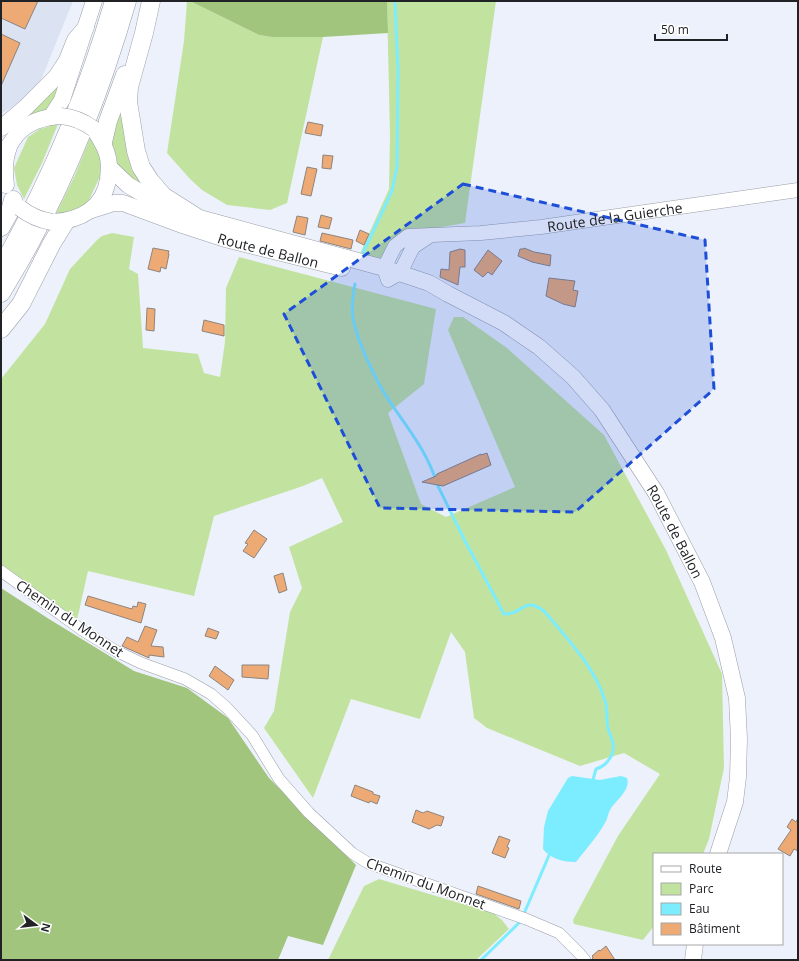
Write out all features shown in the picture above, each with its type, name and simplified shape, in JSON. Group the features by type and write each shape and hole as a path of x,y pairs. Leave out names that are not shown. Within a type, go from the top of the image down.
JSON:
{"highway":[{"path":"1,268 23,228 64,142 114,1"},
{"path":"1,293 30,243 66,170 94,100 127,1"},
{"path":"98,136 108,121 149,9"},
{"path":"149,9 129,87 128,102 136,151 141,167 150,181 163,196 196,217"},
{"path":"1,227 10,211 10,193"},
{"path":"1,329 21,304 52,242 59,222"}],"main road":[{"path":"56,117 94,1"},
{"path":"1,128 26,107 56,76 67,60 75,40 86,27"},
{"path":"71,117 85,123 98,136 108,155 110,168 107,187 92,210 79,217 59,222 41,220 29,214 10,193 4,169 5,150 18,134 30,123 41,119 71,117"},
{"name":"Route de Ballon","path":"110,168 128,185 150,198 196,217 429,283 504,323 539,347 573,377 602,410 656,493 702,582 723,638 737,698 739,739 735,802 718,853"},
{"name":"Route de Ballon","path":"92,210 114,203 123,203 225,239 390,273"},
{"path":"693,960 695,945"}],"street":[{"name":"Route de la Guierche","path":"390,273 393,250 399,242 408,236 481,234 541,227 798,190"},
{"name":"Chemin du Monnet","path":"1,571 82,630 116,651 141,663 185,679 211,694 227,708 252,735 279,779 309,814 352,853 368,863 522,918 559,933 584,960"}],"highlighted area":[{"path":"463,184 705,240 714,389 575,512 380,508 284,314"}],"shaded area":[{"path":"1,1 73,1 41,80 20,102 1,114"}],"green space":[{"path":"187,1 190,1 259,35 272,37 323,37 287,203 270,210 227,205 202,190 167,153 184,41"},
{"path":"190,1 387,1 388,33 323,37 272,37 259,35"},
{"path":"387,1 496,1 465,223 436,228 388,251 381,258 374,260 359,256 389,189 390,137"},
{"path":"63,74 51,117 30,115 29,112"},
{"path":"122,109 142,182 139,184 119,172 109,141"},
{"path":"58,124 42,163 24,199 17,185 14,168 28,137 40,129"},
{"path":"90,138 98,150 104,168 88,202 81,208 56,214 75,175"},
{"path":"112,233 134,237 129,269 138,274 143,348 198,354 204,373 220,377 225,342 226,288 239,257 436,309 424,384 388,413 421,504 446,517 515,487 448,330 454,317 463,317 507,348 604,435 666,550 722,674 724,768 709,839 703,853 653,853 653,927 643,940 574,924 573,920 618,836 660,774 624,753 580,766 487,728 474,718 465,652 451,632 420,719 351,699 313,798 264,728 274,711 290,612 302,588 289,547 343,522 322,478 303,486 214,516 194,596 88,571 77,620 1,566 1,379 45,324 70,269 102,236"},
{"path":"1,588 134,671 187,688 228,718 269,778 356,865 323,945 288,936 278,960 1,960"},
{"path":"379,879 493,913 502,920 509,929 476,960 328,960 364,886"}],"water":[{"path":"572,776 600,780 621,776 627,778 628,782 625,791 610,810 606,821 599,832 576,862 558,859 543,849 544,827 548,811 568,778"}],"building":[{"path":"1,1 38,1 25,29 1,18"},
{"path":"1,34 20,43 1,86"},
{"path":"308,122 323,125 321,136 305,133"},
{"path":"323,155 333,156 331,169 322,168"},
{"path":"307,167 317,169 311,196 301,194"},
{"path":"321,215 332,218 329,229 318,227"},
{"path":"297,216 308,218 305,235 293,232"},
{"path":"360,230 369,234 364,245 356,241"},
{"path":"322,233 353,240 351,249 320,241"},
{"path":"153,248 169,251 166,269 161,267 160,272 148,269"},
{"path":"524,248 534,252 551,255 550,266 532,262 518,256 520,249"},
{"path":"460,249 465,250 465,267 460,267 458,285 440,277 441,269 449,270 450,252"},
{"path":"488,250 502,261 492,275 488,272 483,277 474,270"},
{"path":"549,278 575,281 573,290 578,291 575,307 563,304 546,296"},
{"path":"147,308 155,309 154,331 146,330"},
{"path":"204,320 224,325 224,336 202,331"},
{"path":"487,453 491,465 443,486 422,482 481,454"},
{"path":"254,530 267,539 254,558 243,551 248,544 245,543"},
{"path":"283,573 287,590 279,593 274,576"},
{"path":"88,596 132,609 133,606 137,607 138,602 146,604 141,623 85,605"},
{"path":"145,626 157,630 151,646 163,647 164,657 149,655 149,658 122,646 127,637 138,642"},
{"path":"208,628 219,632 216,639 205,636"},
{"path":"242,665 269,665 268,679 242,677"},
{"path":"215,666 234,680 228,690 209,676"},
{"path":"355,785 380,796 377,804 370,801 369,803 351,796"},
{"path":"416,810 423,813 427,811 444,817 441,826 437,825 429,829 412,822"},
{"path":"798,818 798,851 794,849 790,856 778,849 791,830 787,827 792,819 796,822"},
{"path":"499,836 510,840 505,858 492,853"},
{"path":"478,886 521,901 519,909 476,894"},
{"path":"606,946 615,960 592,960 592,956"}],"waterway":[{"path":"362,255 392,191 397,166 398,71 395,1"},
{"path":"355,284 352,314 358,338 367,360 383,391 416,440 428,461 437,484 465,541 504,614 510,614 528,605 538,607 545,612 580,654 600,689 606,704 608,728 613,741 613,751 607,762 596,769 592,783"},
{"path":"523,916 550,853"},
{"path":"481,960 521,921"}]}
